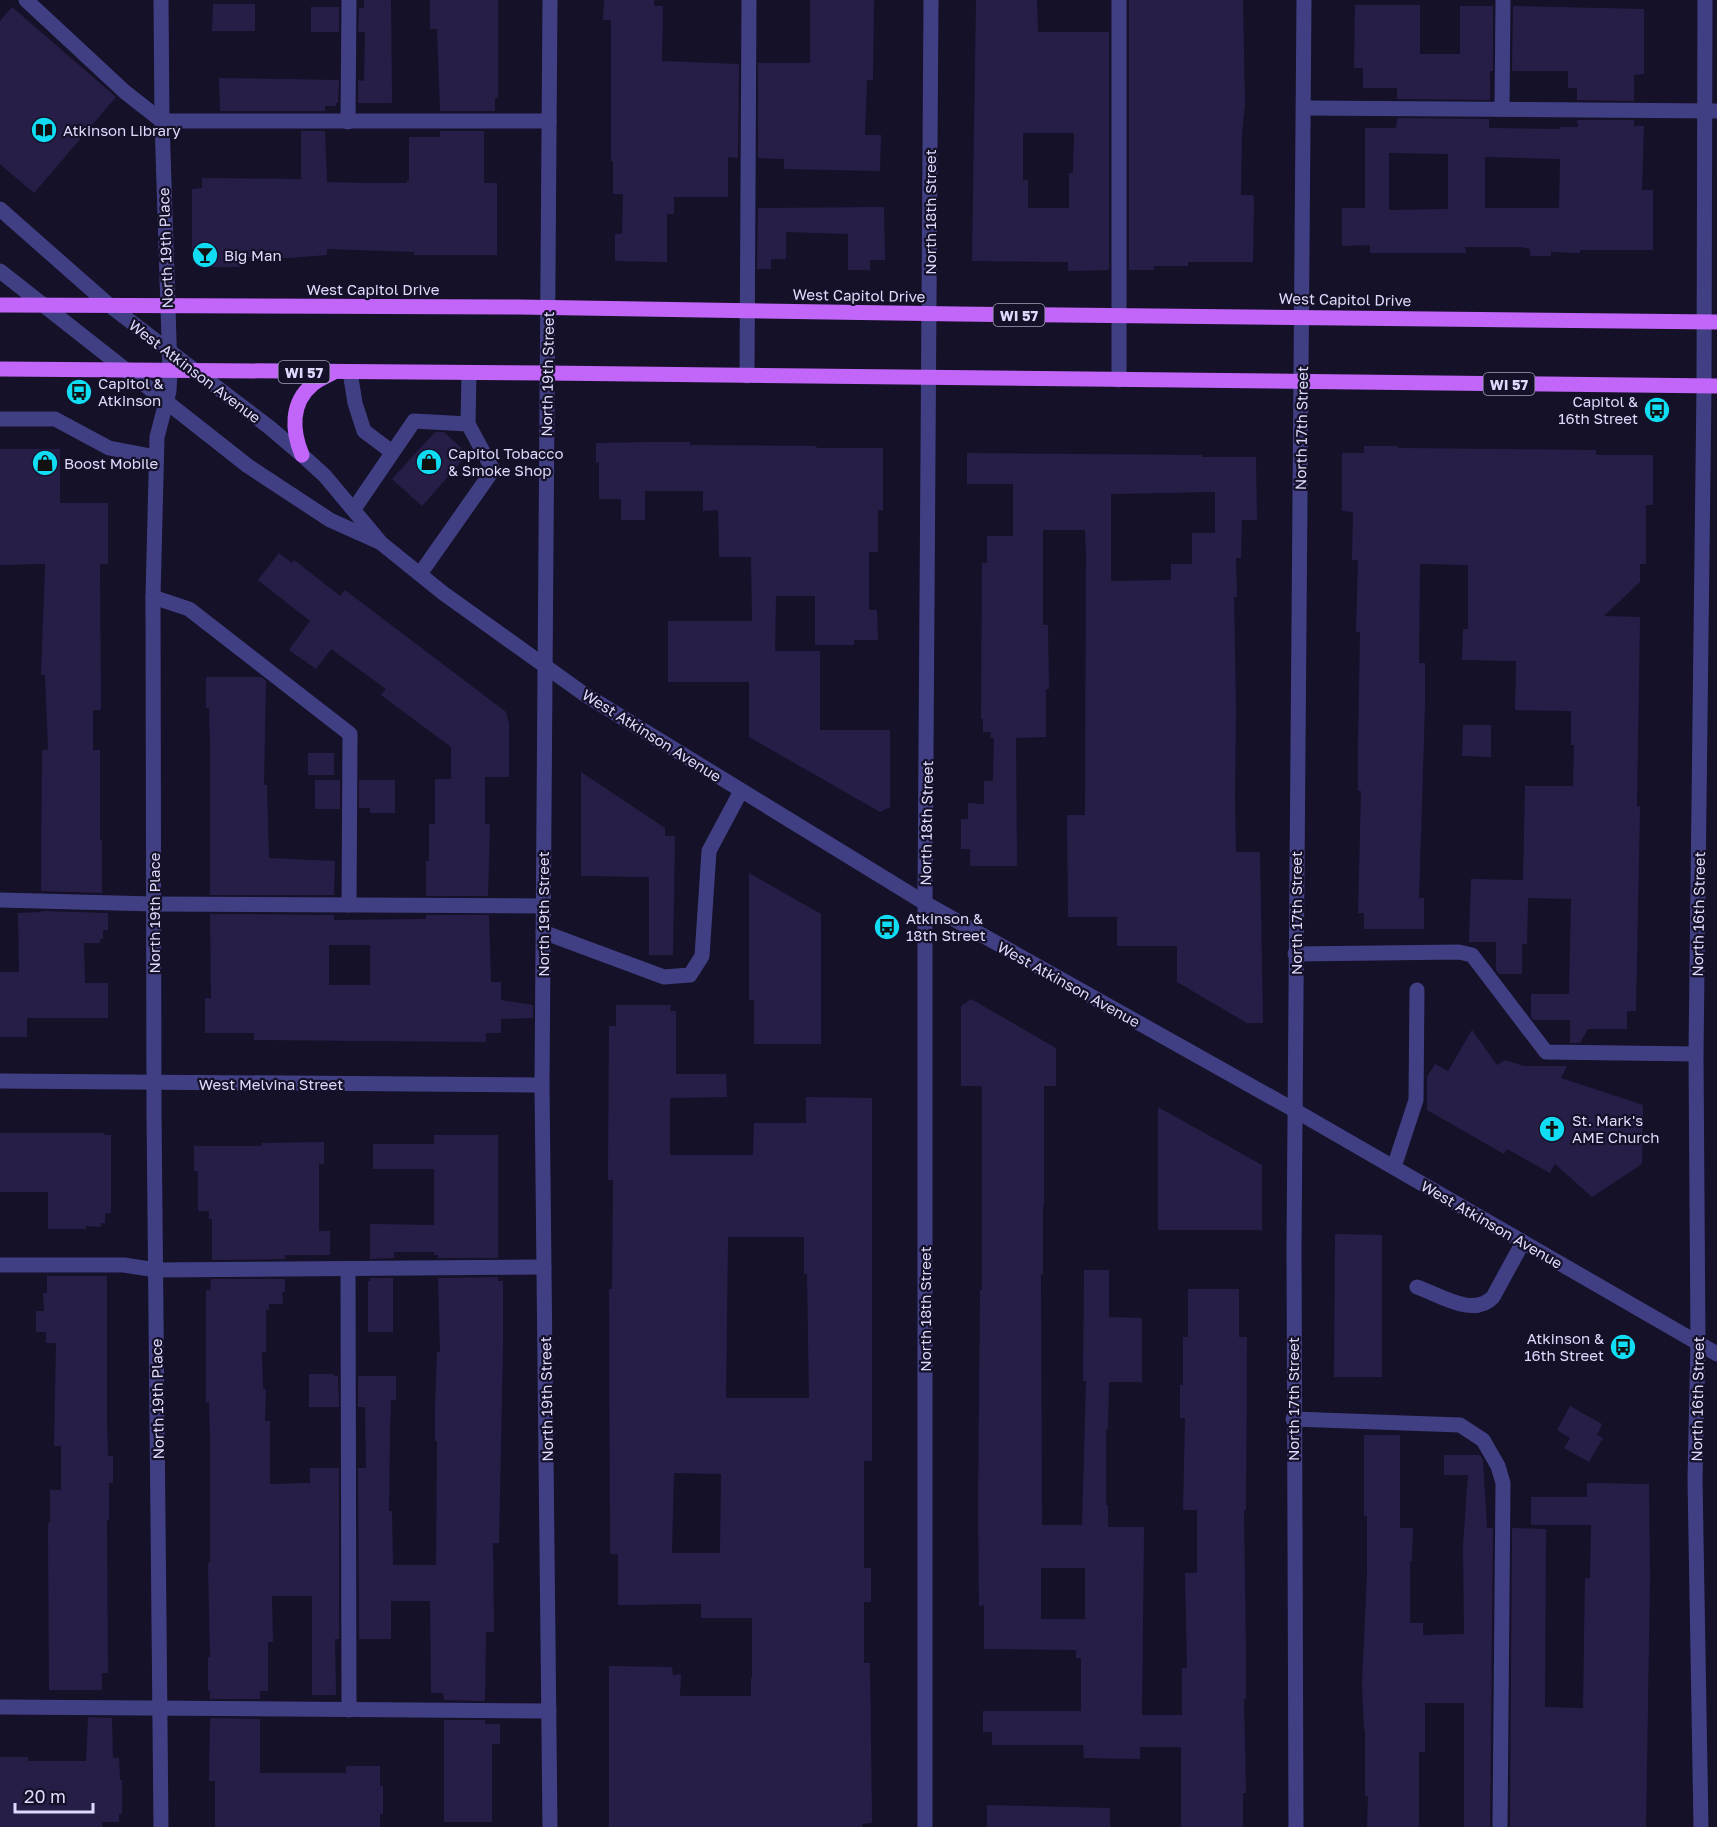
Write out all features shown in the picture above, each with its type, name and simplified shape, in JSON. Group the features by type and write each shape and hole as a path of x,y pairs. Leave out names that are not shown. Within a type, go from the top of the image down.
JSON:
{"main road":[{"name":"West Capitol Drive","path":"0,304 1710,322"},
{"name":"WI 57","path":"0,369 1710,386"},
{"path":"302,455 294,430 297,409 303,396 313,384 334,372"}],"street":[{"path":"26,0 125,92 162,121 549,121"},
{"name":"North 19th Place","path":"161,0 166,305 170,371 170,391 158,429 153,597 154,1084 161,1827"},
{"path":"348,122 349,0"},
{"name":"North 19th Street","path":"550,0 542,1085 550,1827"},
{"path":"747,375 749,0"},
{"name":"North 18th Street","path":"925,1827 925,903 931,0"},
{"path":"1119,0 1119,380"},
{"name":"North 17th Street","path":"1296,1827 1293,1419 1295,954 1304,0"},
{"path":"1502,109 1503,0"},
{"name":"North 16th Street","path":"1701,1827 1695,1479 1698,1343 1696,1054 1710,386 1711,111 1705,0"},
{"path":"1304,108 1711,111"},
{"name":"West Atkinson Avenue","path":"0,209 109,305 269,427 302,455 354,508 381,543 544,667 584,694 925,903 1296,1111 1717,1354"},
{"name":"West Atkinson Avenue","path":"0,272 248,466 330,520 381,543"},
{"path":"350,372 355,403 364,431 392,452"},
{"path":"420,574 493,470 468,424 470,373"},
{"path":"0,419 55,419 109,448 156,457"},
{"path":"354,508 414,421 468,424"},
{"path":"153,597 189,609 351,734 349,905"},
{"path":"543,932 664,976 690,975 702,956 709,851 741,790"},
{"path":"0,900 154,904 543,906"},
{"path":"1295,954 1459,952 1472,955 1546,1052 1696,1054"},
{"path":"1394,1167 1416,1100 1417,990"},
{"name":"West Melvina Street","path":"0,1081 154,1084 542,1085"},
{"path":"1417,1287 1468,1306 1479,1307 1487,1304 1523,1242"},
{"path":"0,1265 124,1265 156,1270 544,1268"},
{"path":"348,1269 349,1710"},
{"path":"1293,1419 1460,1425 1483,1440 1498,1466 1503,1483 1500,1827"},
{"path":"0,1707 549,1711"}],"building":[{"path":"364,0 391,0 392,103 358,103 358,80 364,81 365,32 358,32 359,8 364,8"},
{"path":"430,0 498,0 498,98 495,98 495,111 440,111 437,29 430,29"},
{"path":"604,0 654,0 654,6 663,6 662,61 739,64 738,158 728,157 728,197 674,197 674,214 667,214 667,262 615,261 615,234 622,234 623,194 613,194 611,20 603,20"},
{"path":"810,0 874,0 873,80 867,80 865,135 881,135 880,171 784,169 784,159 758,158 758,63 810,63"},
{"path":"976,0 1037,0 1038,32 1109,32 1109,270 1068,271 1068,262 972,261","holes":["1023,133 1074,133 1073,173 1069,173 1069,208 1028,208 1028,180 1023,180"]},
{"path":"1129,0 1243,0 1245,105 1241,195 1253,195 1254,198 1253,262 1188,262 1188,266 1154,266 1154,270 1129,270"},
{"path":"213,4 255,4 255,31 212,31"},
{"path":"1355,5 1420,5 1420,54 1460,54 1460,6 1493,6 1493,71 1490,71 1490,100 1397,99 1397,88 1363,88 1363,68 1354,68"},
{"path":"1513,6 1644,9 1644,74 1634,75 1634,101 1577,100 1577,88 1568,88 1568,71 1512,71"},
{"name":"Atkinson Library","path":"12,7 116,97 34,193 0,164 0,21"},
{"path":"311,7 339,7 339,32 311,32"},
{"path":"219,78 339,80 338,103 336,106 325,106 325,111 220,111"},
{"path":"1397,118 1489,119 1489,128 1560,129 1560,127 1578,127 1577,120 1634,120 1634,126 1644,126 1642,190 1653,190 1653,250 1580,250 1580,253 1551,252 1551,256 1530,256 1530,249 1521,247 1465,247 1466,253 1370,253 1370,245 1342,246 1342,208 1365,208 1365,128 1396,128","holes":["1389,153 1448,154 1448,209 1389,210","1485,157 1560,159 1559,208 1485,208"]},
{"path":"301,131 325,131 327,182 407,183 409,180 409,137 440,137 440,131 484,131 484,183 497,183 497,255 414,255 414,252 327,249 327,255 289,258 239,257 240,267 197,267 192,260 192,189 202,188 202,178 301,179"},
{"path":"884,207 885,260 870,260 870,270 848,270 848,234 786,232 786,259 771,259 771,269 757,269 758,208"},
{"path":"435,432 444,432 468,454 422,506 392,479"},
{"path":"690,442 690,445 883,448 883,510 878,510 878,552 869,552 869,610 877,610 878,640 854,640 854,645 815,645 815,596 776,596 775,651 820,651 820,730 890,730 890,807 880,812 749,737 749,682 668,682 668,621 752,621 751,557 719,557 718,510 703,511 703,491 645,491 645,520 621,520 621,499 599,499 599,462 596,463 596,443"},
{"path":"1364,446 1596,450 1596,455 1653,455 1653,505 1646,505 1646,564 1640,564 1640,582 1604,616 1640,617 1637,806 1640,806 1636,1011 1627,1011 1627,1029 1588,1029 1580,1043 1570,1043 1570,1020 1533,1020 1531,1016 1531,994 1569,994 1571,899 1528,898 1527,944 1522,944 1522,974 1499,974 1496,970 1496,942 1469,942 1471,879 1523,880 1525,786 1573,786 1574,745 1571,745 1571,711 1515,710 1516,661 1462,660 1463,629 1468,629 1468,565 1420,564 1419,663 1425,663 1425,706 1419,898 1424,898 1424,929 1364,929 1364,913 1358,913 1361,791 1358,791 1360,632 1356,632 1358,560 1352,560 1353,512 1342,511 1342,453 1364,453"},
{"path":"0,449 60,449 60,503 108,503 108,564 100,564 101,710 93,710 93,750 100,750 102,893 41,891 42,750 48,750 45,675 41,675 45,564 0,565"},
{"path":"967,453 1256,457 1257,520 1242,520 1241,558 1236,558 1237,597 1234,597 1235,800 1236,852 1260,852 1263,1023 1247,1023 1177,982 1177,946 1117,946 1117,917 1068,917 1067,815 1085,815 1085,530 1043,530 1043,625 1048,625 1049,689 1046,689 1046,737 1016,738 1017,866 970,866 970,849 961,849 961,819 968,819 968,803 984,804 984,781 993,781 994,738 990,738 991,732 983,732 983,719 981,719 982,563 987,563 987,536 1013,536 1013,484 967,484","holes":["1215,492 1215,533 1192,533 1192,564 1171,564 1171,580 1111,581 1111,494"]},
{"path":"279,553 292,563 294,560 340,596 345,590 506,712 509,723 509,777 485,777 485,824 490,824 488,896 426,896 429,824 435,824 435,779 451,779 451,747 381,695 386,689 331,649 316,669 289,650 310,621 258,580"},
{"path":"206,677 261,677 266,681 264,785 267,785 269,858 335,861 334,895 210,895 210,747"},
{"path":"1463,725 1491,725 1491,757 1462,756"},
{"path":"308,753 334,753 334,775 308,775"},
{"path":"581,772 665,828 665,836 675,836 673,955 649,955 649,877 581,876"},
{"path":"315,780 340,780 340,809 315,809"},
{"path":"359,780 395,780 395,813 370,813 370,808 359,808"},
{"path":"749,873 821,914 821,1044 754,1044 754,1000 749,1000"},
{"path":"41,911 108,913 108,930 103,930 103,939 100,939 100,943 84,943 85,983 108,983 108,1018 27,1018 27,1037 0,1037 0,972 19,972 18,913"},
{"path":"210,914 334,915 334,920 426,919 426,915 489,915 491,982 501,982 501,1000 533,1005 533,1018 501,1019 501,1033 486,1033 486,1042 254,1040 254,1033 205,1033 205,998 211,998","holes":["329,945 370,945 370,985 329,985"]},
{"path":"971,999 1056,1048 1056,1086 1044,1086 1043,1274 1041,1274 1042,1525 1082,1525 1086,1381 1083,1381 1084,1270 1109,1270 1109,1317 1142,1318 1142,1382 1109,1382 1108,1429 1106,1429 1106,1505 1108,1505 1108,1527 1144,1527 1142,1715 1182,1715 1182,1668 1187,1668 1185,1573 1197,1573 1197,1510 1183,1510 1185,1418 1180,1418 1183,1337 1188,1337 1188,1289 1239,1289 1239,1337 1247,1337 1246,1510 1244,1510 1246,1793 1243,1793 1243,1827 1181,1827 1181,1747 1140,1747 1140,1759 1084,1758 1083,1745 992,1745 992,1732 983,1732 983,1711 1081,1711 1081,1658 1076,1658 1076,1650 984,1649 984,1605 979,1606 978,1509 980,1290 982,1290 982,1086 961,1086 961,1006","holes":["1041,1568 1085,1568 1085,1619 1041,1619"]},
{"path":"616,1005 671,1005 670,1011 676,1011 676,1074 726,1074 727,1097 670,1098 670,1155 753,1155 754,1123 806,1123 806,1097 872,1098 872,1461 864,1461 864,1568 871,1568 871,1602 864,1602 864,1663 870,1663 872,1823 862,1824 862,1827 609,1827 609,1666 672,1667 673,1675 681,1674 680,1696 751,1696 752,1678 752,1618 701,1618 701,1604 618,1605 618,1554 610,1554 609,1289 612,1289 613,1180 608,1180 609,1026 616,1026","holes":["728,1237 804,1237 804,1274 807,1274 809,1398 726,1398","674,1473 721,1474 720,1553 672,1553"]},
{"name":"St. Mark's AME Church","path":"1472,1030 1497,1065 1505,1060 1524,1066 1567,1066 1561,1078 1643,1105 1642,1164 1592,1197 1555,1164 1550,1173 1507,1149 1504,1154 1427,1110 1427,1077 1435,1064 1448,1071"},
{"path":"1158,1107 1262,1165 1262,1230 1158,1230"},
{"path":"0,1133 104,1133 104,1135 111,1135 111,1213 105,1214 105,1223 101,1223 101,1227 86,1226 86,1229 48,1229 48,1192 0,1192"},
{"path":"434,1135 498,1135 498,1258 438,1258 434,1252 394,1252 394,1258 370,1259 370,1224 434,1225 434,1169 373,1169 373,1144 434,1144"},
{"path":"324,1142 324,1164 319,1164 319,1231 330,1231 330,1255 285,1255 285,1259 212,1260 212,1219 209,1219 209,1211 198,1211 198,1171 194,1171 194,1146 262,1146 262,1143"},
{"path":"1335,1234 1382,1235 1382,1377 1334,1377"},
{"path":"47,1276 107,1276 108,1456 113,1456 113,1483 109,1483 109,1520 107,1520 108,1673 102,1673 102,1690 49,1690 48,1523 50,1523 50,1490 61,1490 61,1446 54,1446 56,1343 46,1343 46,1332 36,1332 36,1311 44,1311 43,1293 47,1293"},
{"path":"498,1277 498,1281 503,1281 503,1346 499,1543 493,1543 494,1632 486,1632 485,1701 444,1700 443,1693 431,1693 430,1601 391,1601 391,1639 359,1639 358,1468 366,1468 365,1407 358,1407 358,1376 396,1376 396,1400 391,1400 390,1431 389,1511 392,1511 393,1565 436,1565 435,1407 437,1352 440,1352 438,1278"},
{"path":"370,1278 393,1278 393,1332 368,1332 368,1281"},
{"path":"211,1279 285,1279 285,1292 282,1292 283,1304 269,1304 269,1310 266,1310 266,1352 262,1352 263,1389 266,1389 265,1421 270,1421 270,1484 310,1483 310,1468 339,1468 339,1639 335,1639 336,1695 312,1695 312,1596 272,1596 273,1642 268,1642 268,1691 260,1691 260,1699 210,1699 210,1691 208,1691 208,1657 210,1657 208,1563 210,1563 210,1440 209,1402 206,1403 206,1290 210,1290"},
{"path":"309,1374 338,1376 339,1407 309,1407"},
{"path":"1570,1406 1602,1424 1597,1435 1603,1438 1589,1462 1564,1448 1570,1438 1557,1430"},
{"path":"1364,1435 1400,1435 1400,1528 1413,1528 1412,1561 1410,1561 1410,1623 1423,1623 1423,1635 1464,1634 1463,1545 1468,1475 1444,1475 1444,1455 1480,1455 1483,1460 1487,1528 1493,1528 1490,1827 1464,1827 1464,1703 1425,1703 1425,1752 1419,1752 1419,1827 1367,1827 1368,1796 1365,1796 1362,1684 1367,1575"},
{"path":"1587,1483 1649,1484 1650,1578 1646,1827 1510,1827 1512,1528 1546,1529 1545,1707 1583,1708 1585,1578 1590,1578 1591,1525 1531,1525 1531,1497 1587,1497"},
{"path":"88,1717 112,1718 113,1758 119,1758 120,1780 122,1780 122,1814 119,1814 119,1822 102,1822 102,1827 0,1827 0,1757 28,1757 28,1761 86,1761"},
{"path":"210,1718 260,1719 260,1773 346,1773 346,1766 380,1766 383,1814 380,1814 380,1827 215,1827 215,1781 209,1781"},
{"path":"444,1720 485,1720 485,1724 500,1724 500,1744 492,1744 492,1822 444,1822"},
{"path":"987,1805 1110,1808 1110,1827 987,1827"}],"place":[{"name":"Atkinson Library","path":"44,130"},
{"name":"Big Man","path":"205,255"},
{"name":"Capitol & Atkinson","path":"79,392"},
{"name":"Capitol & 16th Street","path":"1657,410"},
{"name":"Capitol Tobacco & Smoke Shop","path":"429,462"},
{"name":"Boost Mobile","path":"45,463"},
{"name":"Atkinson & 18th Street","path":"887,927"},
{"name":"St. Mark's AME Church","path":"1552,1129"},
{"name":"Atkinson & 16th Street","path":"1623,1347"}]}
